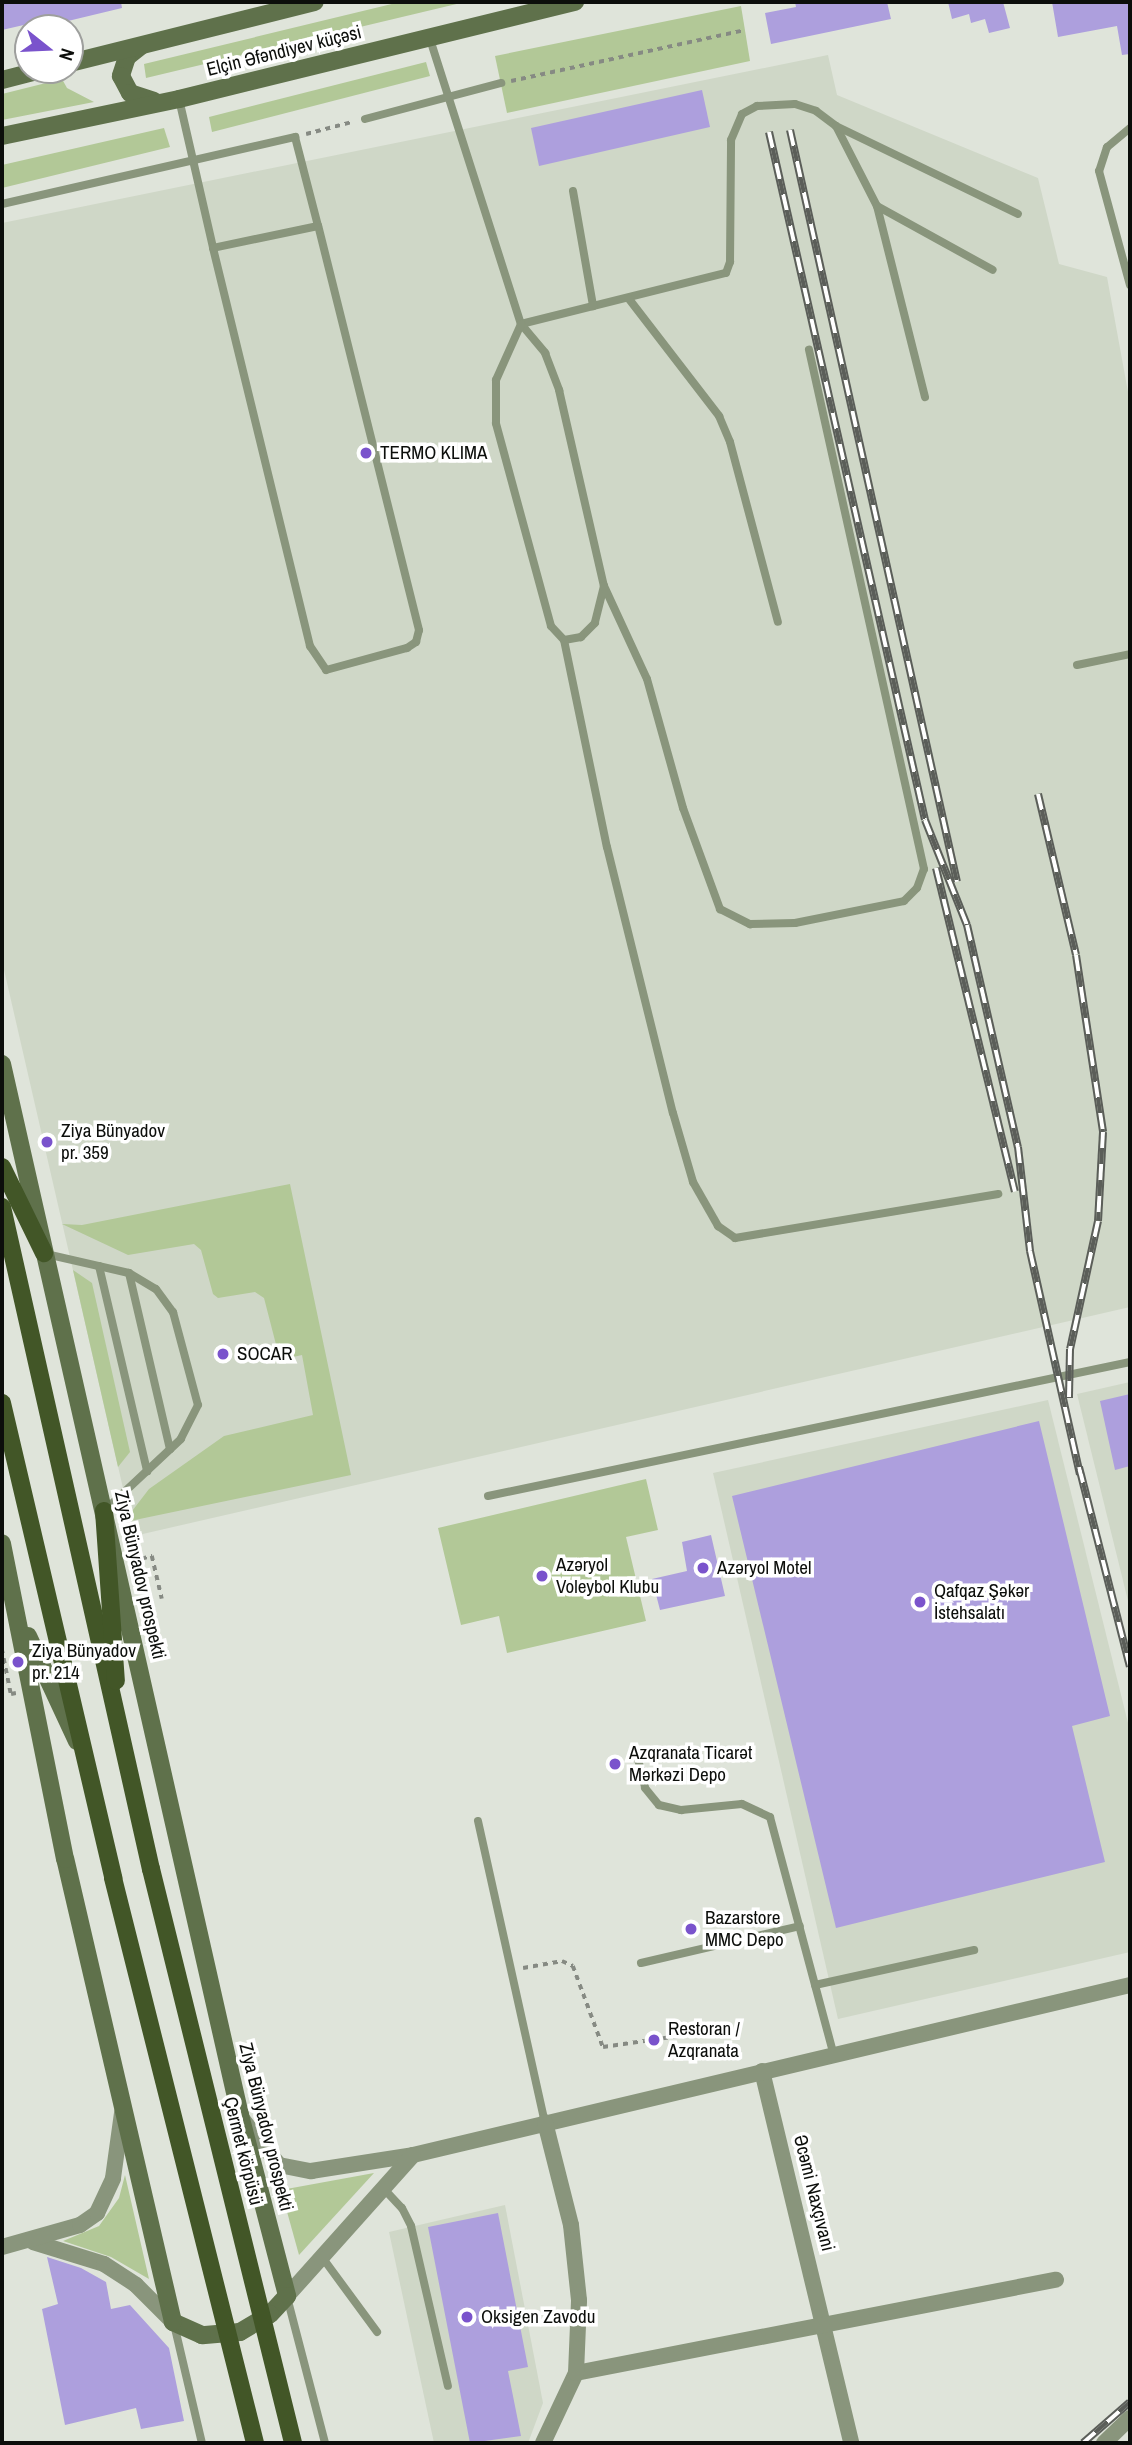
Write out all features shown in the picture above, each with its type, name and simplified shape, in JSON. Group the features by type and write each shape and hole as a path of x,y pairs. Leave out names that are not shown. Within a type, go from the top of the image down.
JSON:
{"main road":[{"name":"Elçin Əfəndiyev küçəsi","path":"84,59 314,2"},
{"name":"Elçin Əfəndiyev küçəsi","path":"2,136 179,99 575,2"},
{"path":"145,44 122,67 125,86 148,101 179,99"},
{"name":"Ziya Bünyadov prospekti","path":"2,1064 240,2115 287,2296"},
{"path":"2,1167 44,1253"},
{"path":"2,1208 120,1740"},
{"path":"2,1403 81,1750 255,2443"},
{"path":"104,1511 120,1740"},
{"path":"2,1544 8,1609 122,2113 173,2322 202,2335 240,2332 270,2314 287,2296"},
{"path":"8,1609 81,1750"},
{"name":"Çermet körpüsü","path":"120,1740 293,2443"}],"street":[{"path":"240,2115 271,2158 288,2170 311,2171 412,2155 833,2052 1130,1985"},
{"name":"Əcəmi Naxçıvani","path":"762,2071 826,2325 851,2443"},
{"path":"2,2247 31,2242 80,2225 97,2213 113,2178 122,2113"},
{"path":"543,2443 576,2373 579,2300 571,2225 545,2122"},
{"path":"287,2296 412,2155"},
{"path":"31,2242 104,2264 136,2285 173,2322"},
{"path":"576,2373 1056,2280"},
{"path":"1104,2443 1130,2418"}],"lane":[{"path":"429,36 521,324 545,353 559,390 604,586 647,679 683,808 720,909 750,924 794,923 904,901 917,888 924,869 809,350"},
{"path":"365,119 501,83"},
{"path":"2,204 193,161 295,137 419,631 416,642 407,648 326,670 310,646 213,248 193,161 179,99"},
{"path":"521,324 726,273 730,262 731,141 742,114 757,106 782,102 816,111 836,126 1018,214"},
{"path":"836,126 877,206 925,397"},
{"path":"1130,128 1107,147 1099,171 1130,285"},
{"path":"573,191 593,306"},
{"path":"877,206 993,270"},
{"path":"213,248 318,226"},
{"path":"629,299 719,416 730,442 778,622"},
{"path":"521,324 496,380 496,423 551,626 564,640 607,847 673,1113 693,1182 718,1226 735,1237 998,1194"},
{"path":"564,640 581,637 595,624 604,586"},
{"path":"1077,665 1130,654"},
{"path":"44,1253 130,1273 156,1289 173,1312 198,1405 192,1423 170,1450 104,1511"},
{"path":"99,1266 147,1471"},
{"path":"130,1273 170,1450"},
{"path":"488,1496 1130,1362"},
{"path":"636,1751 645,1787 659,1805 681,1810 742,1804 770,1818 833,2052"},
{"path":"478,1821 545,2122"},
{"path":"641,1963 800,1927"},
{"path":"816,1985 974,1950"},
{"path":"384,2189 402,2208 411,2227 448,2386"},
{"path":"322,2257 377,2332"},
{"path":"287,2296 325,2443"},
{"path":"173,2322 202,2443"}],"path":[{"path":"501,83 745,30"},
{"path":"295,137 365,119"},
{"path":"152,1556 162,1599"},
{"path":"2,1649 11,1694"},
{"path":"511,1970 562,1961 573,1966 603,2046 685,2035"}],"shaded area":[{"path":"828,55 837,95 1038,178 1059,264 1107,277 1130,403 1130,1307 134,1536 2,961 2,223"},
{"path":"1130,1382 1130,1609 1077,1394"},
{"name":"Qafqaz Şəkər İstehsalatı","path":"1048,1400 1130,1731 1130,1952 838,2019 713,1473"},
{"name":"Oksigen Zavodu","path":"505,2205 543,2403 528,2443 434,2443 389,2232"}],"green space":[{"path":"400,2 465,2 146,78 144,64"},
{"path":"741,6 750,61 507,113 495,56"},
{"path":"426,62 430,76 212,132 209,117"},
{"path":"42,84 65,84 67,88 94,102 2,120 2,94"},
{"path":"164,128 170,147 2,188 2,165"},
{"path":"290,1184 351,1475 130,1521 129,1515 149,1489 224,1436 313,1415 302,1355 280,1360 264,1298 255,1292 218,1298 213,1294 201,1250 194,1244 128,1255 62,1224 82,1225"},
{"path":"73,1270 92,1283 130,1452 118,1467"},
{"name":"Azəryol Voleybol Klubu","path":"646,1479 658,1530 626,1537 646,1621 507,1653 499,1616 461,1625 438,1528"},
{"path":"374,2173 299,2255 281,2190"},
{"path":"125,2175 149,2279 111,2257 63,2241 99,2226 119,2198"}],"building":[{"path":"2,2 121,2 122,8 84,17 84,14 14,14 14,27 2,30"},
{"path":"795,2 887,2 891,19 771,44 765,13 796,7"},
{"path":"948,2 1003,2 1010,28 989,33 985,19 971,23 969,14 952,19"},
{"path":"1052,2 1130,2 1130,54 1122,55 1117,26 1058,37"},
{"path":"702,90 710,127 539,166 531,128"},
{"path":"1130,1394 1130,1466 1115,1470 1100,1401"},
{"name":"Qafqaz Şəkər İstehsalatı","path":"1039,1421 1110,1716 1072,1726 1105,1862 836,1928 732,1496"},
{"path":"711,1535 725,1596 660,1610 652,1579 687,1571 682,1542"},
{"path":"498,2213 528,2367 508,2371 521,2436 470,2443 428,2227"},
{"path":"47,2257 81,2268 106,2282 111,2309 130,2305 169,2348 184,2421 141,2429 136,2408 65,2425 42,2309 58,2304"}],"railway":[{"path":"790,130 957,882"},
{"path":"769,132 925,820 967,925 1018,1147 1030,1251 1080,1474"},
{"path":"1038,794 1076,955 1103,1132 1098,1221 1070,1349 1069,1398"},
{"path":"936,868 1015,1191"},
{"path":"1079,1467 1130,1667"},
{"path":"1083,2443 1130,2402"}],"place":[{"name":"TERMO KLIMA","path":"366,453"},
{"name":"Ziya Bünyadov pr. 359","path":"47,1142"},
{"name":"SOCAR","path":"223,1354"},
{"name":"Azəryol Motel","path":"703,1568"},
{"name":"Azəryol Voleybol Klubu","path":"542,1576"},
{"name":"Qafqaz Şəkər İstehsalatı","path":"920,1602"},
{"name":"Ziya Bünyadov pr. 214","path":"18,1662"},
{"name":"Azqranata Ticarət Mərkəzi Depo","path":"615,1764"},
{"name":"Bazarstore MMC Depo","path":"691,1929"},
{"name":"Restoran / Azqranata","path":"654,2040"},
{"name":"Oksigen Zavodu","path":"467,2317"}]}
